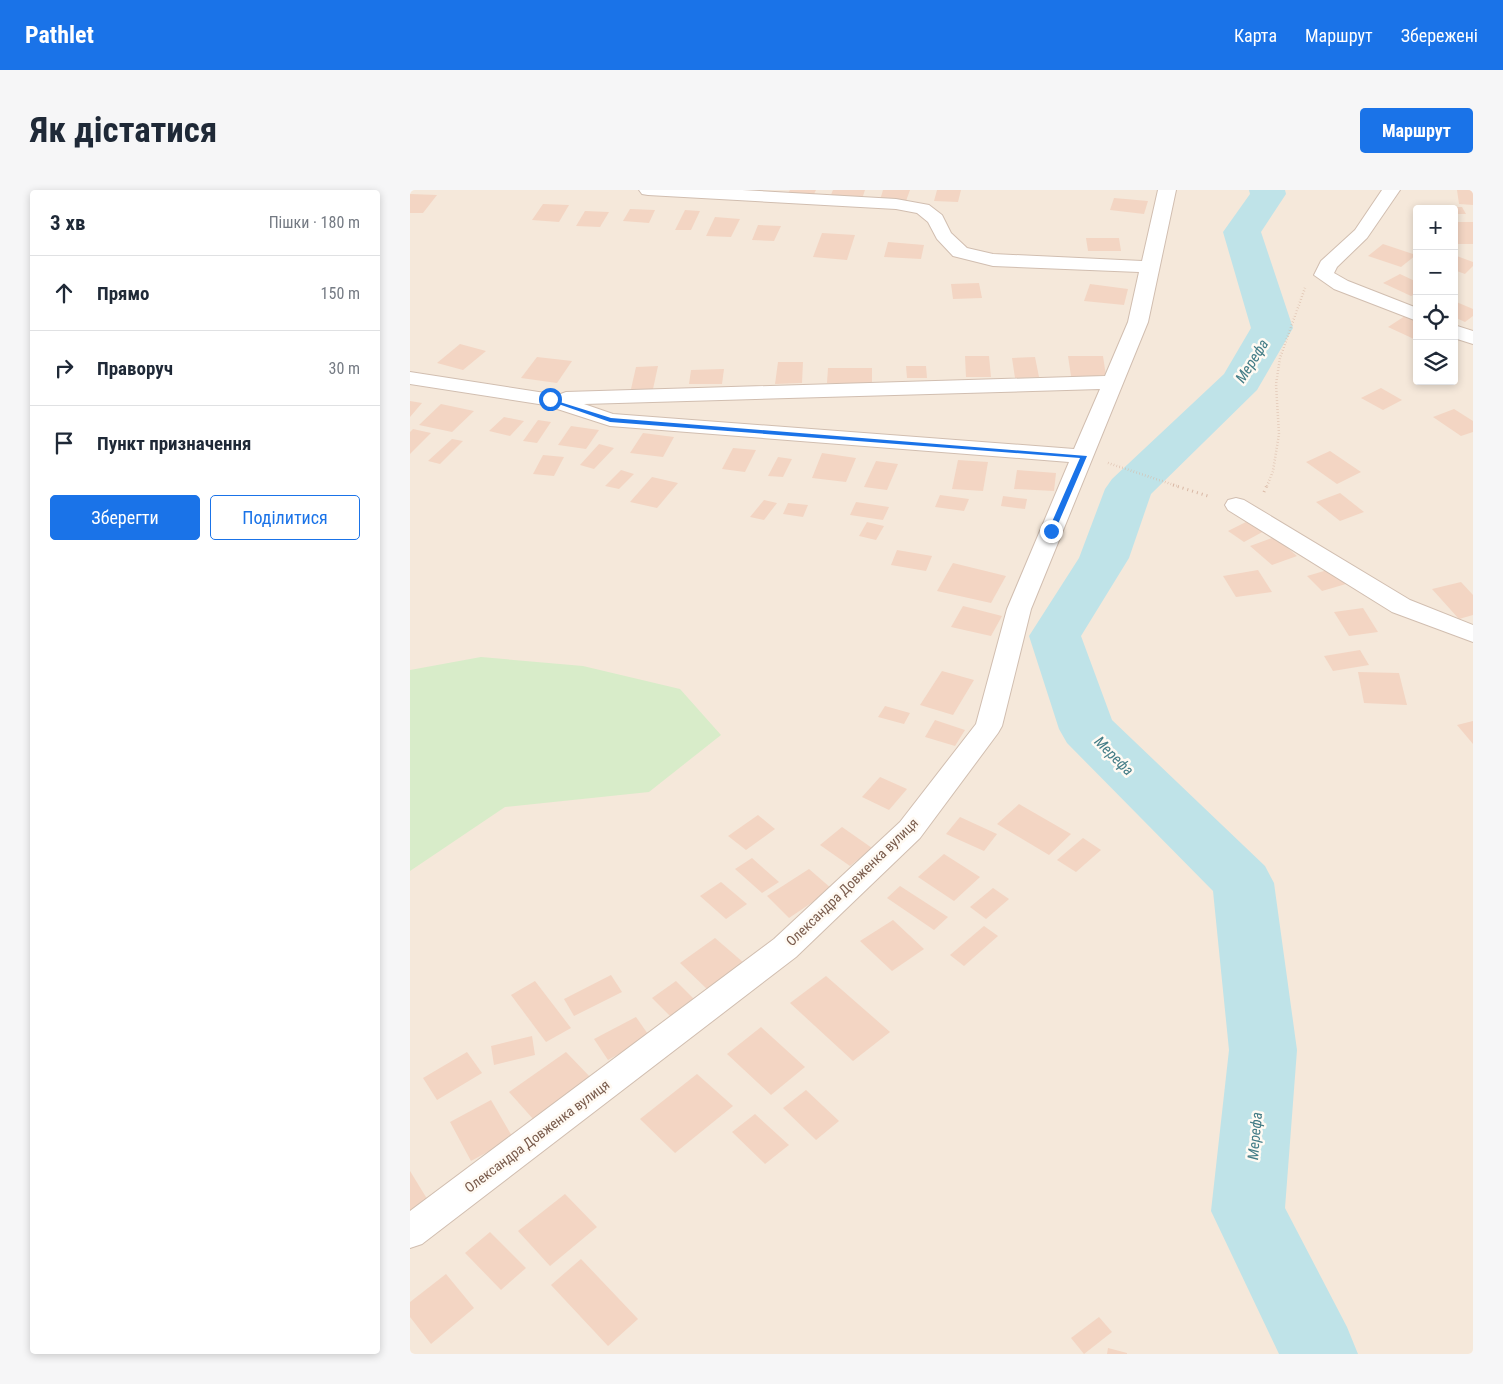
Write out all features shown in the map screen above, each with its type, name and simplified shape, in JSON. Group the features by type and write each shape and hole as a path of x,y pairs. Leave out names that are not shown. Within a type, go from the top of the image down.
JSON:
{"street":[{"path":"648,190 896,204 923,209 936,219 943,235 960,252 993,260 1150,267"},
{"name":"Олександра Довженка вулиця","path":"410,1232 785,948 910,830 989,726 1019,609 1115,382 1138,322 1167,190"},
{"path":"1390,190 1361,234 1328,265 1324,275 1340,284 1413,314"},
{"path":"1458,332 1473,338"},
{"path":"410,378 550,399 1115,382"},
{"path":"550,399 610,420 1084,456"},
{"path":"1236,505 1401,606 1473,634"}],"path":[{"path":"1236,505 1264,492 1272,471 1279,434 1276,384 1280,358 1306,288 1324,275"},
{"path":"1111,464 1202,494"}],"shaded area":[{"name":"Мерефа","path":"410,190 1473,190 1473,1354 410,1354"}],"green space":[{"path":"481,657 583,666 680,689 721,735 649,792 505,807 410,871 410,670"}],"building":[{"path":"790,190 816,190 814,194 788,193"},
{"path":"833,190 865,190 862,199 830,197"},
{"path":"883,190 910,190 906,201 880,200"},
{"path":"937,190 961,190 958,202 934,201"},
{"path":"1457,190 1473,190 1473,205 1459,204"},
{"path":"410,194 437,195 423,213 410,213"},
{"path":"1114,198 1148,201 1144,214 1110,210"},
{"path":"543,204 569,205 559,222 532,220"},
{"path":"1458,207 1462,207 1466,214 1458,214"},
{"path":"630,209 655,210 649,223 623,221"},
{"path":"685,210 700,211 691,230 675,230"},
{"path":"585,211 609,212 600,227 576,226"},
{"path":"715,217 740,219 731,237 706,236"},
{"path":"1458,222 1473,222 1473,244 1458,244"},
{"path":"758,225 781,226 774,241 752,240"},
{"path":"822,233 855,235 847,260 813,257"},
{"path":"1086,238 1119,238 1121,251 1088,251"},
{"path":"888,242 924,245 921,259 884,257"},
{"path":"1383,244 1413,254 1413,257 1401,267 1368,256"},
{"path":"1458,256 1473,262 1473,266 1465,274 1458,271"},
{"path":"1400,274 1413,280 1413,295 1411,296 1383,283"},
{"path":"979,283 982,298 953,299 951,284"},
{"path":"1090,284 1128,289 1124,305 1084,301"},
{"path":"1458,303 1473,309 1473,316 1465,322 1458,319"},
{"path":"1405,316 1413,319 1413,339 1388,327"},
{"path":"460,344 486,351 463,370 437,363"},
{"path":"965,356 989,356 991,377 966,377"},
{"path":"1068,356 1103,356 1106,376 1071,376"},
{"path":"537,357 572,361 557,383 521,378"},
{"path":"1035,357 1039,377 1015,378 1012,358"},
{"path":"778,362 803,362 802,383 775,384"},
{"path":"658,366 653,389 631,389 636,367"},
{"path":"906,366 926,366 927,378 907,378"},
{"path":"828,368 872,368 872,383 827,383"},
{"path":"724,369 722,384 689,384 691,370"},
{"path":"1381,388 1402,400 1383,410 1361,398"},
{"path":"410,401 422,403 410,417"},
{"path":"441,404 474,411 452,432 419,425"},
{"path":"1454,409 1473,421 1473,432 1461,436 1433,417"},
{"path":"504,417 524,421 510,436 489,431"},
{"path":"538,420 551,422 537,443 523,441"},
{"path":"571,426 599,430 586,449 558,445"},
{"path":"413,429 431,433 410,454 410,432"},
{"path":"643,433 674,437 663,457 630,453"},
{"path":"452,439 463,441 440,464 428,461"},
{"path":"599,444 614,448 594,469 580,465"},
{"path":"733,448 756,450 745,472 722,469"},
{"path":"1330,451 1361,472 1337,484 1306,462"},
{"path":"822,453 856,458 846,482 812,478"},
{"path":"543,455 564,457 554,476 533,474"},
{"path":"778,457 792,459 783,477 768,476"},
{"path":"958,460 988,462 983,491 952,489"},
{"path":"876,461 898,464 887,490 864,487"},
{"path":"621,470 634,474 619,489 605,486"},
{"path":"1017,470 1056,473 1054,491 1014,489"},
{"path":"652,477 678,483 657,508 630,502"},
{"path":"1340,493 1364,512 1340,521 1316,502"},
{"path":"940,495 969,499 964,511 935,507"},
{"path":"1003,496 1027,499 1025,509 1001,506"},
{"path":"764,500 777,503 764,520 750,517"},
{"path":"856,502 889,507 883,520 850,515"},
{"path":"788,503 808,505 803,517 783,514"},
{"path":"1250,520 1266,530 1244,542 1228,531"},
{"path":"867,522 884,526 876,540 859,536"},
{"path":"1275,537 1297,556 1272,565 1250,546"},
{"path":"897,550 932,556 926,571 891,565"},
{"path":"953,563 1006,576 991,603 937,591"},
{"path":"1331,569 1346,584 1322,591 1307,576"},
{"path":"1258,570 1272,592 1236,597 1223,576"},
{"path":"1461,582 1473,595 1473,615 1459,619 1432,589"},
{"path":"963,606 1002,616 991,636 951,627"},
{"path":"1363,608 1378,632 1349,636 1334,612"},
{"path":"1360,650 1369,665 1333,671 1324,656"},
{"path":"942,671 974,680 953,715 920,705"},
{"path":"1358,672 1399,673 1407,705 1364,703"},
{"path":"885,706 910,713 904,724 878,717"},
{"path":"935,720 965,730 955,746 925,737"},
{"path":"1473,721 1473,744 1457,725"},
{"path":"880,777 907,789 889,810 862,797"},
{"path":"1019,804 1071,834 1049,855 997,824"},
{"path":"758,815 775,829 746,850 728,836"},
{"path":"960,817 997,834 984,851 946,834"},
{"path":"842,827 872,848 850,866 820,845"},
{"path":"1083,838 1101,850 1076,872 1057,860"},
{"path":"944,854 980,877 954,901 918,877"},
{"path":"752,858 779,882 762,893 735,869"},
{"path":"809,869 832,889 789,918 767,896"},
{"path":"721,882 747,904 726,919 700,896"},
{"path":"900,886 948,917 934,930 887,898"},
{"path":"993,888 1009,899 986,919 970,907"},
{"path":"893,920 924,949 892,971 860,941"},
{"path":"984,926 998,936 964,966 950,955"},
{"path":"715,938 744,963 708,990 680,963"},
{"path":"611,975 622,992 574,1016 564,999"},
{"path":"826,976 890,1032 853,1061 790,1003"},
{"path":"535,981 571,1028 546,1042 511,995"},
{"path":"676,981 696,1001 672,1018 652,998"},
{"path":"636,1017 650,1037 608,1060 594,1039"},
{"path":"761,1027 805,1067 771,1095 727,1054"},
{"path":"532,1036 535,1055 494,1065 491,1046"},
{"path":"467,1052 482,1073 437,1100 423,1078"},
{"path":"566,1052 592,1079 534,1120 509,1092"},
{"path":"697,1074 733,1106 675,1153 640,1119"},
{"path":"806,1090 839,1121 816,1140 783,1108"},
{"path":"491,1100 513,1138 471,1161 450,1122"},
{"path":"755,1114 789,1145 765,1164 732,1132"},
{"path":"410,1171 429,1202 410,1214"},
{"path":"565,1194 597,1227 550,1266 518,1231"},
{"path":"490,1232 526,1268 501,1290 465,1253"},
{"path":"581,1259 638,1319 608,1346 551,1285"},
{"path":"446,1274 474,1308 431,1344 410,1317 410,1302"},
{"path":"1099,1317 1112,1332 1084,1354 1071,1338"},
{"path":"1108,1348 1127,1353 1127,1354 1107,1354"}],"waterway":[{"name":"Мерефа","path":"1267,190 1268,194 1242,232 1272,328 1242,381 1129,489 1104,558 1055,636 1087,729 1243,883 1263,1050 1248,1211 1319,1354"}],"route":[{"path":"550,399 610,420 1084,456 1051,531"}]}
